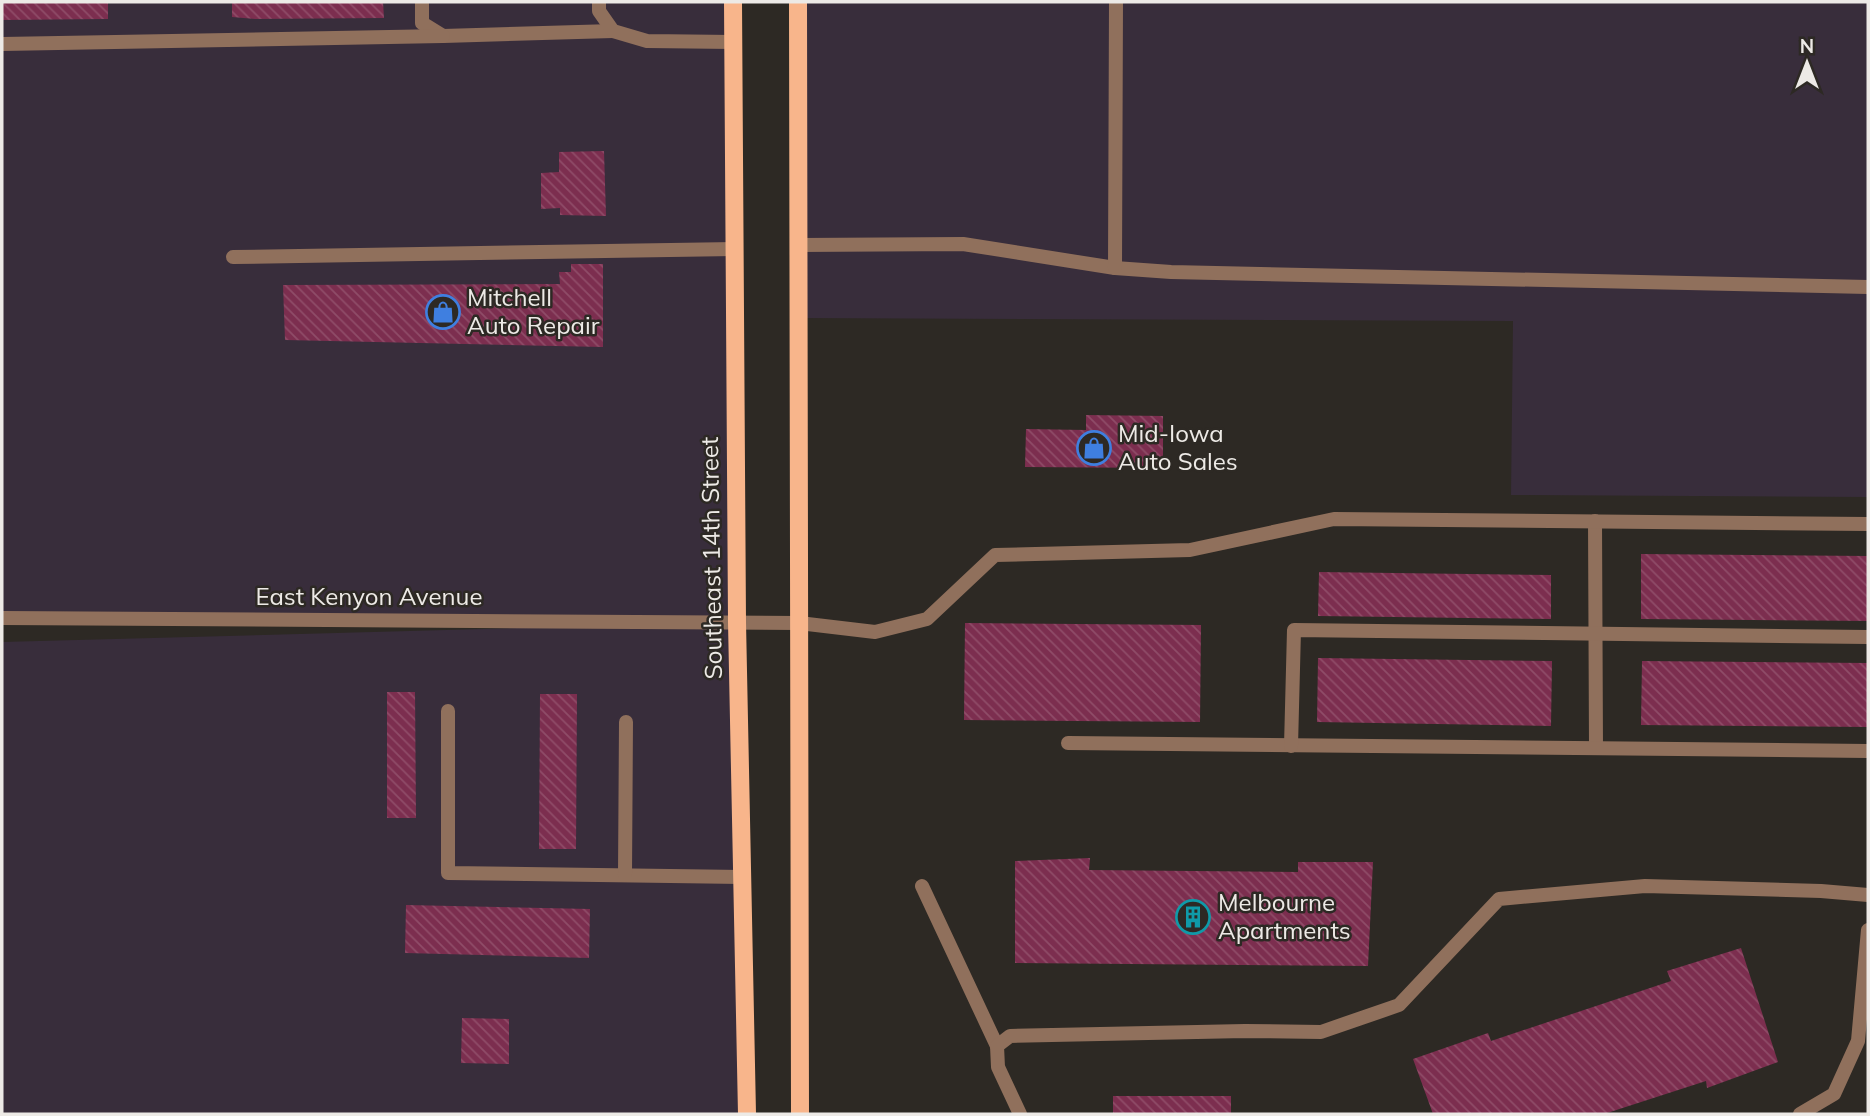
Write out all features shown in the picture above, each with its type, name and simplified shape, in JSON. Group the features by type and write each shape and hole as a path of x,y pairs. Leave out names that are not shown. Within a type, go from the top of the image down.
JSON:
{"main road":[{"name":"Southeast 14th Street","path":"733,2 737,622 747,1114"},
{"path":"798,2 800,1114"}],"street":[{"path":"422,2 422,23 443,36"},
{"path":"599,2 599,11 613,31"},
{"path":"1115,268 1116,2"},
{"path":"2,44 613,31 647,41 733,43"},
{"path":"799,245 963,244 1115,268 1185,272 1868,287"},
{"path":"233,257 735,249"},
{"name":"East Kenyon Avenue","path":"2,618 799,622 874,632 927,619 995,555 1190,550 1334,519 1868,524"},
{"path":"1595,521 1596,748"},
{"path":"1291,746 1294,631 1868,637"},
{"path":"448,711 448,873 742,877"},
{"path":"625,875 626,722"},
{"path":"1068,743 1868,751"},
{"path":"922,886 998,1046 998,1067 1020,1114"},
{"path":"998,1046 1010,1036 1321,1032 1399,1005 1499,899 1645,886 1821,891 1868,895"},
{"path":"1800,1114 1834,1094 1858,1041 1868,930"}],"shaded area":[{"path":"2,2 733,2 747,1114 2,1114 2,642 704,623 2,618"},
{"path":"798,2 1868,2 1868,497 1511,495 1513,321 799,318"}],"building":[{"path":"2,2 108,2 108,19 2,20"},
{"path":"232,2 383,2 384,18 232,17"},
{"path":"604,151 606,216 560,215 560,208 541,209 541,173 559,172 559,152"},
{"name":"Mitchell Auto Repair","path":"571,264 603,264 603,347 285,340 283,285 560,284 559,272 571,272"},
{"name":"Mid-Iowa Auto Sales","path":"1086,415 1163,416 1163,468 1025,467 1026,429 1086,430"},
{"path":"1641,554 1868,556 1868,621 1641,619"},
{"path":"1319,572 1551,575 1551,619 1318,616"},
{"path":"965,623 1201,625 1200,722 964,720"},
{"path":"1318,658 1552,661 1551,726 1317,722"},
{"path":"1642,661 1868,663 1868,727 1641,725"},
{"path":"387,692 415,692 416,818 387,818"},
{"path":"540,694 577,694 576,849 539,849"},
{"name":"Melbourne Apartments","path":"1090,858 1089,870 1298,872 1298,862 1373,862 1368,966 1015,963 1015,861"},
{"path":"406,905 590,909 589,958 405,953"},
{"path":"1741,948 1778,1062 1707,1088 1706,1081 1604,1114 1433,1114 1413,1059 1488,1033 1491,1041 1671,981 1667,971"},
{"path":"462,1018 509,1019 509,1064 461,1063"},
{"path":"1113,1096 1231,1096 1231,1114 1113,1114"}],"place":[{"name":"Mitchell Auto Repair","path":"443,312"},
{"name":"Mid-Iowa Auto Sales","path":"1094,448"},
{"name":"Melbourne Apartments","path":"1193,917"}]}
